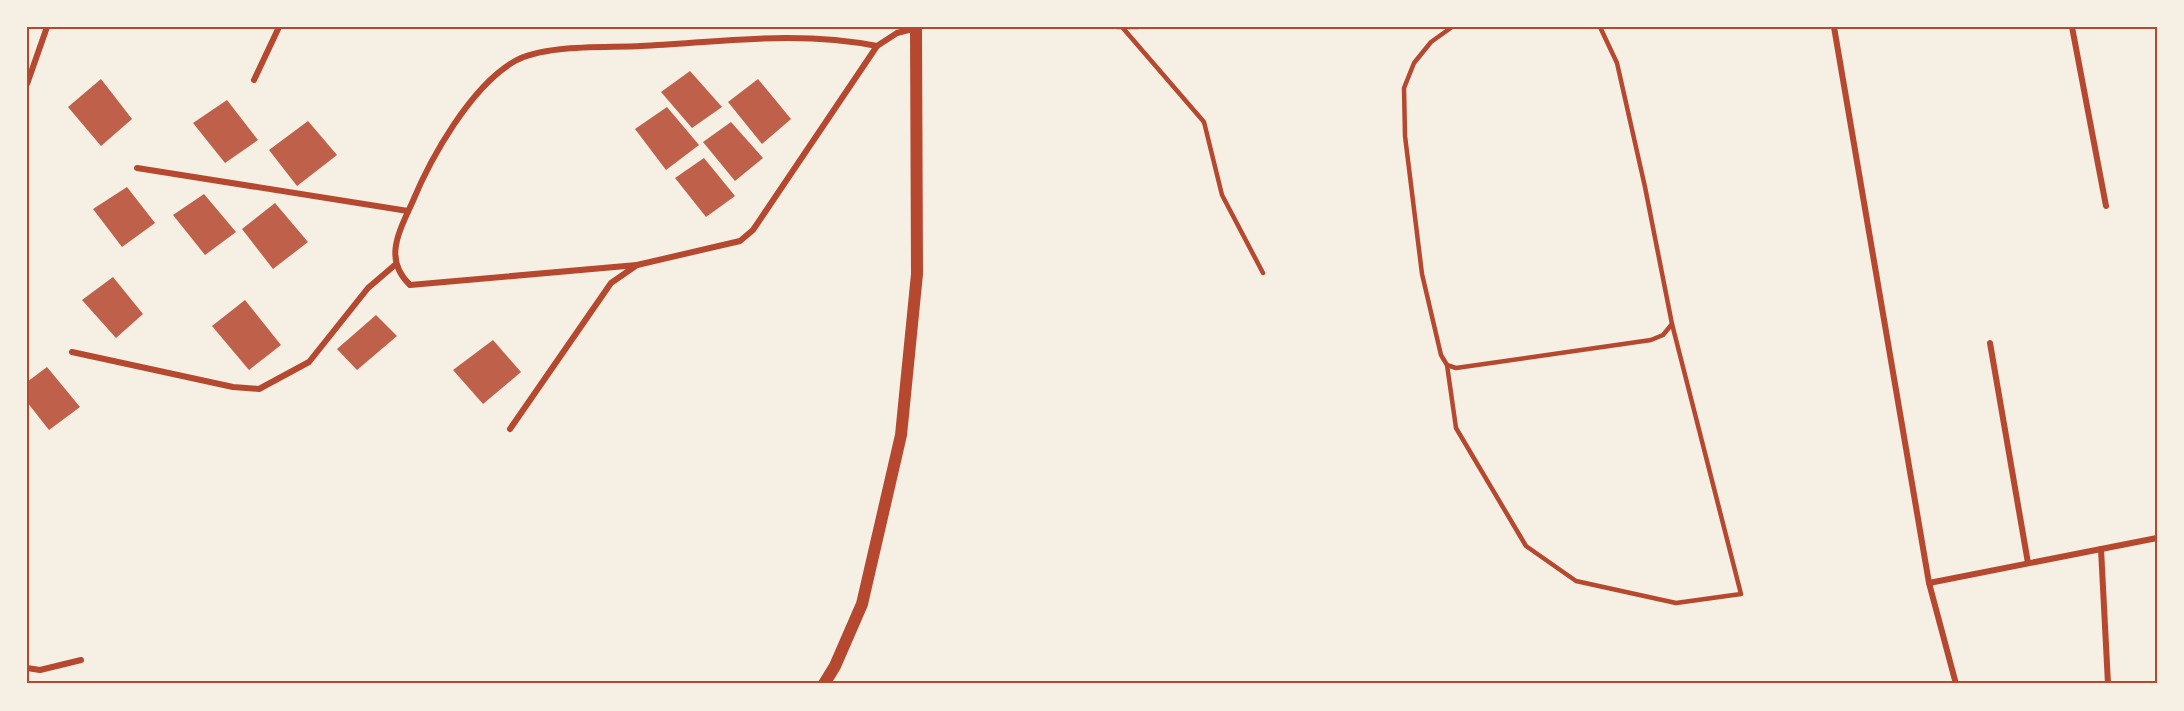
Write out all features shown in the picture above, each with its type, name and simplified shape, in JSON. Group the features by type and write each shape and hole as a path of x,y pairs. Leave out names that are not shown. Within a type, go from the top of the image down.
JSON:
{"main road":[{"path":"824,684 835,666 862,604 901,435 917,274 916,27"}],"street":[{"path":"27,84 47,27"},
{"path":"254,80 279,27"},
{"path":"877,46 840,38 762,37 565,50 517,59 484,87 425,171 395,242 399,275 410,285 637,265 740,241 753,230 877,46 897,33 916,27"},
{"path":"1834,27 1929,583 1956,684"},
{"path":"2072,27 2106,206"},
{"path":"137,168 408,211"},
{"path":"72,352 233,387 259,389 309,362 368,288 396,264"},
{"path":"510,429 592,306 611,282 637,265"},
{"path":"1990,343 2028,563"},
{"path":"1929,583 2157,538"},
{"path":"2101,549 2108,684"},
{"path":"27,668 40,670 81,660"}],"lane":[{"path":"916,27 922,27"},
{"path":"1120,27 1138,27"},
{"path":"1120,27 1204,122 1222,195 1263,273"},
{"path":"1452,27 1431,42 1420,56 1404,88 1405,136 1422,274 1441,355 1447,365 1456,428 1527,546 1576,581 1676,603 1741,594 1672,324 1645,187 1617,63 1600,27"},
{"path":"1447,365 1456,368 1652,340 1663,335 1672,324"}],"building":[{"path":"690,71 722,107 692,128 661,92"},
{"path":"101,79 132,119 101,146 68,107"},
{"path":"758,79 791,119 762,144 728,102"},
{"path":"227,100 258,140 225,163 193,123"},
{"path":"667,107 699,145 666,170 635,129"},
{"path":"308,121 337,155 297,186 269,150"},
{"path":"731,122 763,158 735,181 703,142"},
{"path":"704,158 735,196 706,217 675,178"},
{"path":"127,187 155,223 122,247 93,209"},
{"path":"204,194 236,232 205,255 173,215"},
{"path":"275,203 308,242 273,269 242,229"},
{"path":"113,277 143,314 116,338 82,300"},
{"path":"245,300 281,345 249,370 212,326"},
{"path":"376,315 397,336 357,370 337,349"},
{"path":"493,340 521,372 483,404 453,370"},
{"path":"47,367 80,407 49,430 27,402 27,382"}]}
